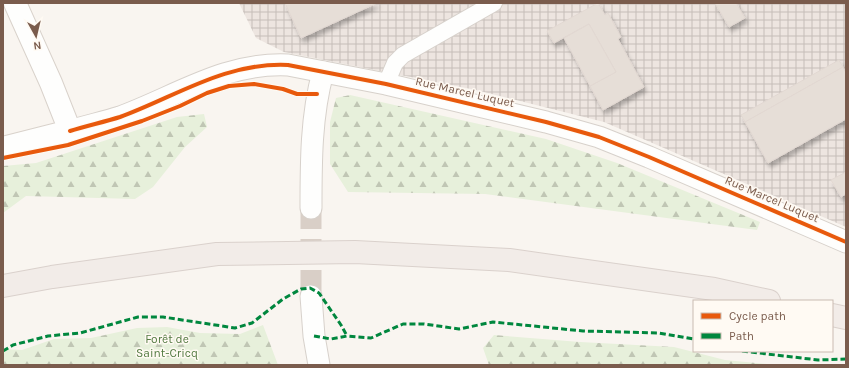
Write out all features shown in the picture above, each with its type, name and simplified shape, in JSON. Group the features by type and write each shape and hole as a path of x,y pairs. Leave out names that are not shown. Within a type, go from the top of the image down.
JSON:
{"highway":[{"path":"3,286 217,254 355,252 509,260 714,288 766,300"},
{"path":"833,315 846,318"}],"main road":[{"path":"3,148 70,131 15,3"}],"street":[{"path":"386,84 395,63 402,55 494,3"},
{"name":"Rue Marcel Luquet","path":"70,131 120,116 210,78 236,69 272,64 288,65 386,84 546,122 599,137 846,242"},
{"path":"310,208 311,150 317,94 323,72"},
{"path":"312,296 314,336 319,365"}],"shaded area":[{"path":"239,3 846,3 846,227 604,122 476,90 284,52 256,38"}],"green space":[{"path":"350,95 546,139 617,163 760,222 757,230 485,194 348,192 330,164 330,122 336,98"},
{"path":"204,114 207,127 185,147 153,187 135,199 26,196 3,213 3,166 36,163 177,117"},
{"name":"Forêt de Saint-Cricq","path":"263,325 278,365 3,365 3,349 22,350 54,339 91,338 137,328 167,327 200,333 240,334"},
{"path":"494,335 580,342 674,347 725,360 777,365 489,365 483,348"}],"building":[{"path":"285,3 377,3 301,38"},
{"path":"598,3 605,15 608,13 621,37 618,39 644,87 603,110 590,86 616,72 589,24 554,43 547,31"},
{"path":"715,3 736,3 745,18 729,27"},
{"path":"589,24 616,72 590,86 564,38"},
{"path":"839,60 843,67 745,122 741,115"},
{"path":"843,67 846,73 846,119 768,163 745,122"},
{"path":"846,172 846,194 841,197 831,180"}],"tunnel":[{"path":"311,208 311,296"}],"marked path":[{"path":"3,351 13,345 48,336 80,333 138,317 163,317 235,328 252,323 283,299 301,289 310,288 319,293 347,336"},
{"path":"314,336 331,339 347,336 371,338 403,324 424,324 459,329 493,322 583,331 659,333 693,339"},
{"path":"750,352 818,360 846,359"}],"cycle path":[{"path":"70,131 120,117 222,75 243,69 288,65 386,84 546,122 599,137 846,242"},
{"path":"3,158 68,145 142,121 180,106 207,93 229,86 254,84 283,89 297,94 317,94"}]}
